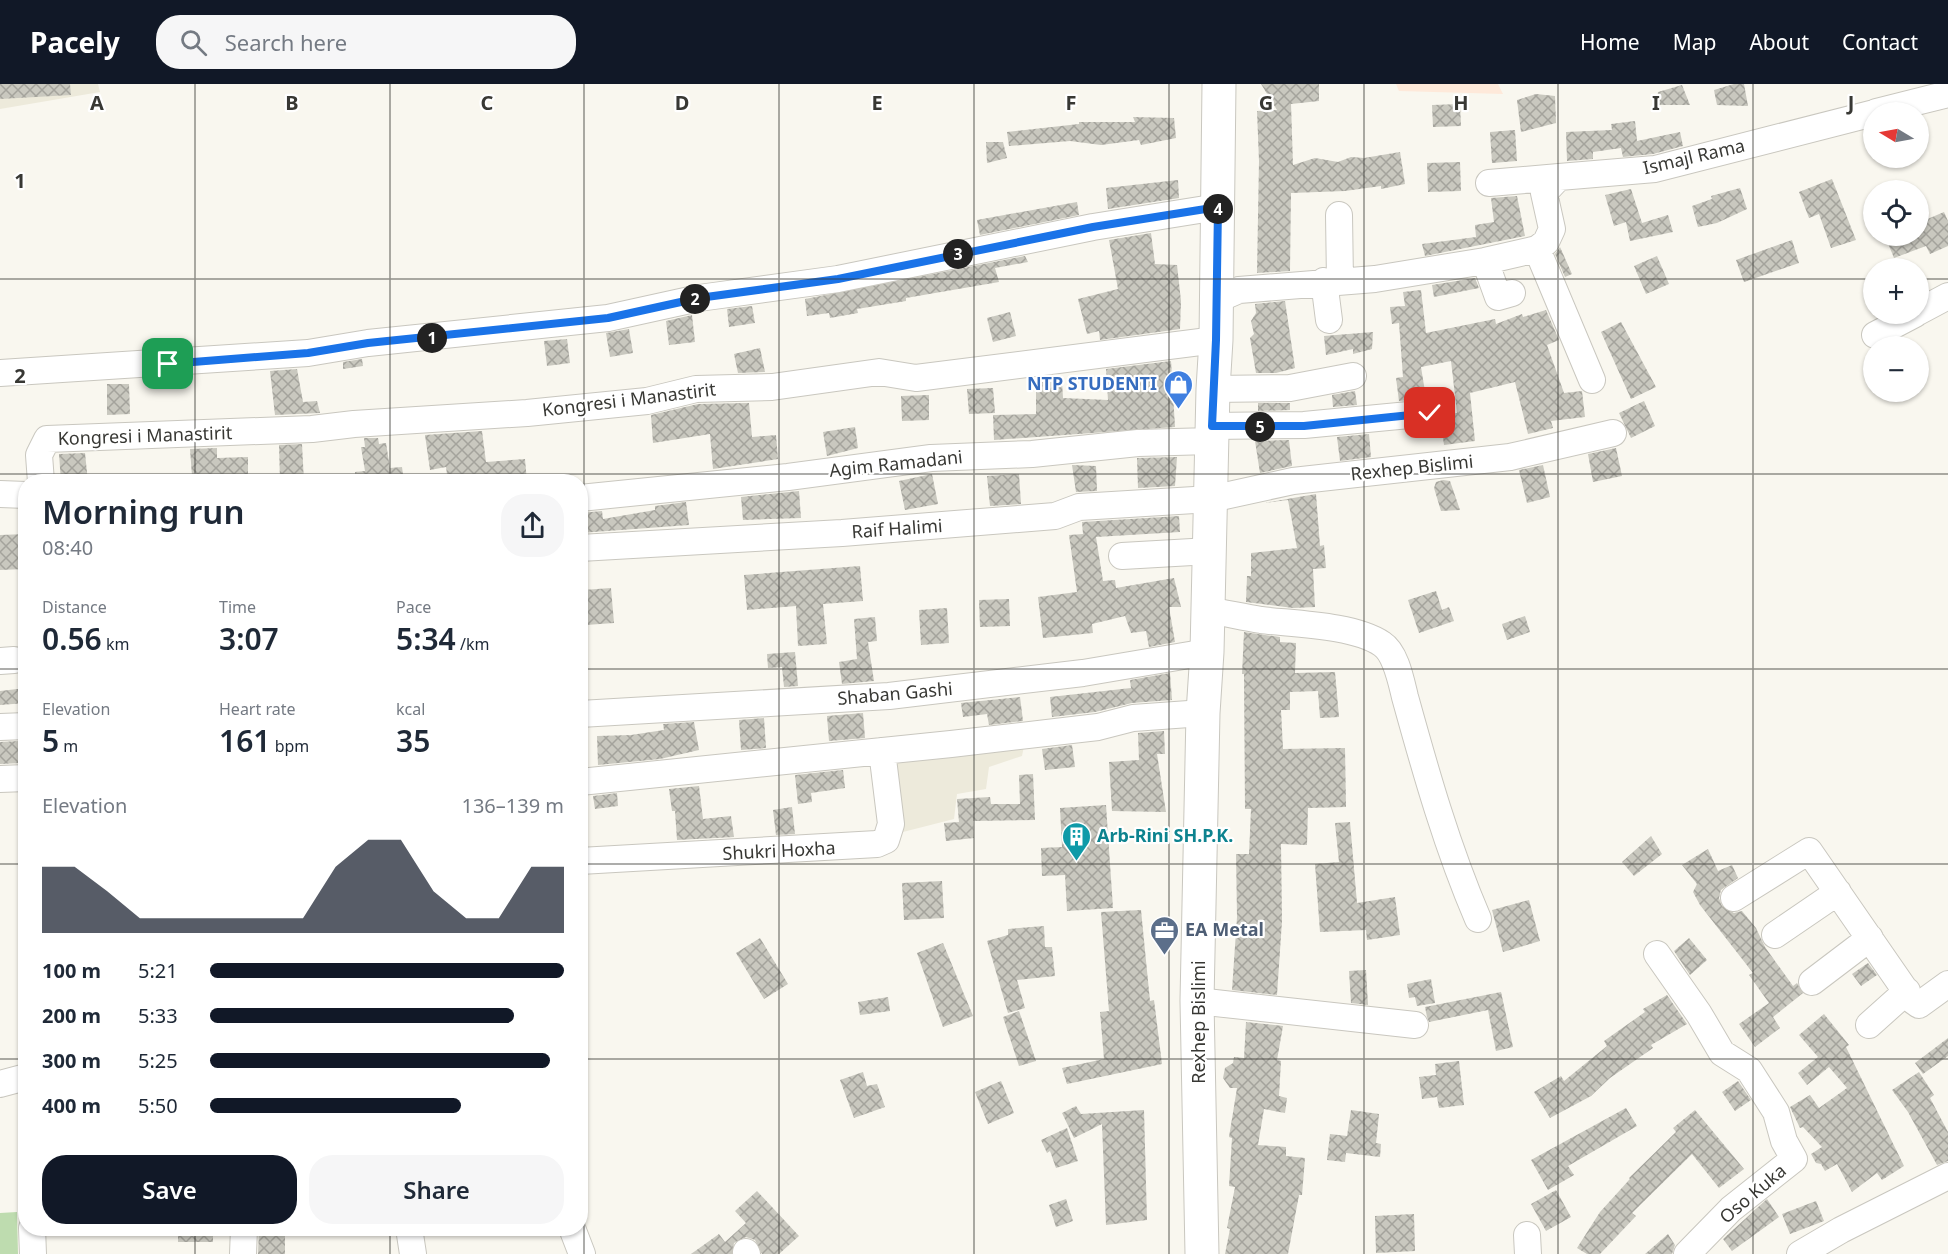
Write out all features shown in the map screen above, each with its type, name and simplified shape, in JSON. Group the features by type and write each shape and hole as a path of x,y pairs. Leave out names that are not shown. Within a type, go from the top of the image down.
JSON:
{"main road":[{"name":"Rexhep Bislimi","path":"1202,1254 1197,1001 1203,713 1208,652 1207,610 1216,340 1219,84"}],"street":[{"name":"Ismajl Rama","path":"1917,102 1948,94"},
{"name":"Ismajl Rama","path":"1489,183 1655,169 1863,116"},
{"path":"1215,300 1239,290 1375,279 1485,261 1537,249 1546,242 1552,229 1544,193 1559,177"},
{"path":"0,373 308,353 368,343 608,318 699,298 838,279 1093,227 1218,207"},
{"path":"1329,320 1339,215"},
{"path":"1537,249 1592,380"},
{"path":"1485,261 1498,297 1512,293"},
{"path":"1929,306 1948,296"},
{"path":"1875,335 1896,324"},
{"name":"Kongresi i Manastirit","path":"40,474 39,455 47,439 312,429 354,424 527,413 647,401 696,389 772,387 879,372 916,378 1216,340"},
{"path":"1213,389 1290,388 1353,376"},
{"name":"Agim Ramadani","path":"588,497 788,477 931,458 1032,454 1430,413"},
{"name":"Rexhep Bislimi","path":"1211,499 1293,481 1510,458 1613,433"},
{"path":"0,494 18,495"},
{"name":"Raif Halimi","path":"588,548 890,529 1055,516 1079,507 1211,499"},
{"path":"1122,556 1210,551"},
{"path":"1207,610 1351,633 1382,644 1392,655 1457,870 1478,918"},
{"name":"Shaban Gashi","path":"588,714 889,696 1083,673 1208,652"},
{"path":"588,781 1098,727 1132,718 1203,713"},
{"path":"0,727 18,726"},
{"name":"Shukri Hoxha","path":"588,861 877,844 886,840 891,824 882,751"},
{"path":"0,780 18,779"},
{"path":"1734,898 1809,851 1919,1005 1948,984"},
{"path":"1775,935 1838,892"},
{"path":"1812,982 1870,938"},
{"name":"Oso Kuka","path":"1657,954 1699,1014 1722,1053 1749,1070 1776,1112 1784,1141 1794,1159 1731,1209 1687,1254"},
{"path":"1869,1025 1907,991"},
{"path":"1197,1001 1415,1025"},
{"path":"0,1084 18,1079"},
{"path":"1800,1254 1840,1230 1948,1176"},
{"path":"32,1236 33,1254"},
{"path":"243,1254 244,1236"},
{"path":"410,1236 413,1254"},
{"path":"575,1236 582,1254"}],"shaded area":[{"path":"0,84 98,84 100,92 0,109"},
{"path":"1396,84 1498,84 1503,94 1399,91"},
{"path":"1024,746 1022,756 989,767 986,789 957,794 954,819 903,832 895,759"}],"green space":[{"path":"17,1212 18,1254 0,1254 0,1213"}],"building":[{"path":"0,84 70,84 71,95 0,99"},
{"path":"1261,84 1319,84 1319,101 1291,104 1293,165 1315,158 1338,162 1351,157 1364,158 1400,152 1405,184 1381,189 1381,186 1345,191 1291,193 1290,271 1257,273 1259,161 1257,111 1277,110"},
{"path":"1734,84 1744,84 1748,106 1717,105 1714,90"},
{"path":"1682,85 1690,105 1656,105 1658,92"},
{"path":"1536,94 1555,96 1556,123 1521,132 1517,100"},
{"path":"1460,104 1461,126 1433,127 1432,105"},
{"path":"1133,117 1174,118 1176,138 1141,145 1139,140 1101,145 1070,141 1009,146 1007,132 1079,124 1079,122 1135,122"},
{"path":"1635,121 1637,141 1680,132 1683,146 1653,154 1623,157 1621,148 1593,152 1593,159 1567,161 1566,132 1612,130 1611,124"},
{"path":"1515,130 1517,161 1492,163 1490,132"},
{"path":"986,142 1003,142 1007,158 987,163"},
{"path":"1460,162 1461,191 1428,192 1427,163"},
{"path":"1832,179 1856,240 1831,248 1819,214 1809,218 1799,192"},
{"path":"1178,180 1179,198 1108,209 1106,188"},
{"path":"1740,188 1747,209 1717,223 1698,227 1692,206 1712,199 1711,196"},
{"path":"1631,189 1642,223 1668,215 1673,232 1630,241 1626,222 1614,226 1605,195"},
{"path":"1517,196 1525,236 1425,256 1422,244 1476,237 1475,225 1494,222 1491,198"},
{"path":"1077,202 1079,215 980,235 977,220"},
{"path":"1944,212 1948,221 1948,246 1930,254 1926,246 1929,246 1929,218"},
{"path":"1151,233 1155,264 1177,265 1181,301 1180,329 1100,340 1099,331 1087,334 1078,299 1118,289 1109,240"},
{"path":"1792,240 1799,263 1744,282 1736,260"},
{"path":"1889,246 1926,246 1894,258"},
{"path":"1560,247 1572,274 1565,277 1555,254"},
{"path":"1025,256 1028,262 995,268 999,282 906,298 906,301 857,309 858,313 830,318 829,313 807,316 805,299"},
{"path":"1657,256 1669,284 1646,294 1634,266"},
{"path":"1475,278 1479,288 1434,297 1432,285"},
{"path":"1421,290 1426,333 1495,319 1496,324 1522,314 1523,317 1546,310 1559,340 1547,345 1564,393 1582,391 1585,417 1551,421 1553,428 1528,434 1515,382 1470,393 1475,441 1444,445 1441,423 1445,414 1457,413 1451,361 1421,367 1426,398 1399,401 1396,378 1403,377 1399,323 1392,324 1390,307 1405,306 1403,292"},
{"path":"1285,301 1295,368 1276,373 1256,373 1250,338 1254,334 1251,321 1256,313 1255,304"},
{"path":"752,306 755,323 729,327 727,309"},
{"path":"1010,312 1016,336 993,342 987,318"},
{"path":"692,315 695,342 669,345 666,321"},
{"path":"1621,322 1656,387 1631,399 1601,332"},
{"path":"629,329 633,353 610,357 606,333"},
{"path":"1373,332 1372,349 1353,354 1353,349 1326,355 1324,336"},
{"path":"567,339 570,363 547,366 544,341"},
{"path":"760,348 765,372 738,373 734,354"},
{"path":"362,359 363,366 343,369 343,362"},
{"path":"1171,361 1175,427 994,440 993,415 1036,414 1036,382 1062,382 1063,398 1108,400 1106,369"},
{"path":"297,369 303,402 317,401 320,413 275,415 270,371"},
{"path":"107,384 129,384 130,414 107,415"},
{"path":"993,388 995,413 969,414 967,389"},
{"path":"1355,391 1357,405 1333,407 1332,395"},
{"path":"929,395 929,420 902,421 901,396"},
{"path":"1644,401 1655,426 1631,438 1619,413"},
{"path":"749,403 752,437 776,435 778,459 713,469 710,434 653,443 651,415 698,404"},
{"path":"1258,403 1290,403 1290,410 1258,411"},
{"path":"855,427 858,448 827,456 823,432"},
{"path":"482,431 486,462 525,459 526,474 447,474 446,467 430,470 425,435"},
{"path":"1369,434 1371,457 1340,461 1337,437"},
{"path":"364,438 378,438 379,444 386,443 390,468 402,467 403,474 355,474 355,472 365,471 361,447 365,447"},
{"path":"1289,440 1292,466 1260,473 1255,441"},
{"path":"302,444 304,474 280,474 279,445"},
{"path":"217,448 217,458 248,457 248,474 192,474 190,449"},
{"path":"1616,448 1622,476 1593,482 1588,454"},
{"path":"85,453 87,474 60,474 59,454"},
{"path":"1177,457 1175,486 1138,488 1137,458"},
{"path":"1072,465 1096,466 1097,491 1076,492"},
{"path":"1543,465 1550,497 1527,503 1519,470"},
{"path":"932,474 938,504 905,510 899,481"},
{"path":"1019,474 1021,504 990,506 987,476"},
{"path":"1450,481 1460,510 1441,511 1434,488 1436,482"},
{"path":"799,491 801,518 743,520 741,497"},
{"path":"1316,494 1320,546 1324,545 1326,568 1313,569 1315,607 1293,608 1246,602 1247,576 1251,576 1251,553 1297,548 1288,500 1264,503"},
{"path":"686,502 689,525 588,532 588,512 602,511 603,519 655,510 655,506"},
{"path":"1179,516 1180,532 1096,537 1103,581 1115,580 1116,588 1174,578 1181,607 1169,607 1175,642 1149,647 1146,631 1131,633 1125,616 1092,624 1093,633 1043,638 1038,597 1077,592 1069,535 1083,534 1082,522"},
{"path":"18,534 18,569 0,570 0,535"},
{"path":"860,566 863,601 823,604 827,644 798,646 796,606 747,610 744,575"},
{"path":"611,588 614,623 588,625 588,590"},
{"path":"1436,591 1442,610 1449,607 1454,621 1419,633 1408,600"},
{"path":"1009,599 1010,626 980,627 979,600"},
{"path":"947,608 949,643 921,645 919,610"},
{"path":"1525,616 1530,632 1507,640 1502,624"},
{"path":"875,617 877,641 868,642 874,681 842,684 839,662 857,659 854,619"},
{"path":"1244,632 1280,637 1280,642 1296,643 1295,673 1335,672 1339,717 1320,718 1318,691 1290,692 1290,710 1281,710 1283,749 1345,748 1346,807 1308,808 1307,845 1281,844 1282,921 1277,995 1232,990 1237,917 1236,854 1249,854 1251,809 1245,809 1244,674 1242,674"},
{"path":"795,652 798,686 784,687 782,667 768,668 767,654"},
{"path":"1170,673 1172,700 1132,703 1095,712 1052,717 1050,697 1131,688 1130,680"},
{"path":"18,689 18,704 0,705 0,691"},
{"path":"1020,697 1023,721 989,725 987,714 963,717 961,703"},
{"path":"863,713 865,738 829,741 827,716"},
{"path":"764,718 766,748 741,750 739,720"},
{"path":"694,722 699,750 660,759 598,765 597,736 631,735 664,730 663,724"},
{"path":"1164,731 1165,754 1157,754 1166,812 1112,811 1109,762 1139,760 1138,733"},
{"path":"18,741 18,763 0,764 0,742"},
{"path":"1072,745 1075,767 1045,770 1042,749"},
{"path":"843,770 845,788 811,793 812,802 798,804 795,775"},
{"path":"1033,774 1035,820 973,821 974,838 946,841 944,823 959,822 957,799 990,797 991,804 1020,804 1019,775"},
{"path":"699,786 703,819 731,816 734,837 677,840 675,811 672,811 669,789"},
{"path":"617,793 618,806 595,809 593,796"},
{"name":"Arb-Rini SH.P.K.","path":"1106,805 1113,908 1067,911 1065,875 1042,876 1041,848 1062,847 1060,808"},
{"path":"792,807 795,834 776,835 773,810"},
{"path":"1350,822 1357,903 1395,897 1400,935 1367,940 1366,930 1320,932 1315,864 1339,862 1335,823"},
{"path":"1651,836 1662,854 1634,876 1622,862"},
{"path":"1708,849 1718,871 1732,865 1738,878 1721,890 1719,898 1722,906 1734,913 1742,911 1756,928 1765,947 1793,986 1797,983 1803,993 1773,1017 1780,1028 1755,1047 1739,1024 1769,1003 1749,975 1753,973 1700,905 1693,892 1697,884 1682,865"},
{"path":"942,881 944,918 904,920 902,883"},
{"path":"1529,900 1540,941 1503,952 1492,910"},
{"path":"1141,910 1150,1001 1154,1000 1162,1064 1067,1084 1062,1068 1104,1059 1100,1012 1109,1011 1101,912"},
{"path":"1044,926 1045,947 1052,947 1055,976 1017,980 1025,1008 1008,1013 987,941 1008,935 1008,929"},
{"path":"760,938 788,984 764,999 736,953"},
{"path":"1689,938 1707,960 1690,975 1674,951"},
{"path":"943,943 973,1016 943,1027 917,953"},
{"path":"1868,963 1877,975 1861,986 1852,974"},
{"path":"1366,970 1368,1005 1351,1003 1349,971"},
{"path":"1431,979 1435,1003 1417,1006 1415,997 1409,998 1407,984"},
{"path":"1501,992 1513,1047 1496,1051 1488,1010 1429,1022 1427,1017 1425,1007"},
{"path":"1667,995 1687,1024 1651,1045 1653,1048 1610,1078 1591,1096 1550,1118 1534,1092 1561,1076 1564,1081 1607,1046 1604,1041 1645,1012 1643,1009"},
{"path":"888,997 890,1011 860,1015 858,1002"},
{"path":"1019,1011 1036,1061 1019,1066 1003,1017"},
{"path":"1824,1014 1849,1045 1846,1047 1904,1166 1882,1180 1877,1173 1852,1192 1837,1164 1825,1171 1821,1164 1816,1163 1811,1154 1822,1147 1803,1127 1800,1128 1790,1107 1810,1095 1819,1108 1847,1088 1829,1067 1807,1085 1798,1073 1818,1057 1799,1035"},
{"path":"1246,1022 1283,1026 1277,1060 1281,1061 1279,1096 1287,1098 1285,1113 1264,1109 1258,1145 1286,1147 1286,1156 1305,1158 1302,1195 1299,1195 1288,1254 1225,1254 1230,1229 1227,1228 1235,1187 1229,1186 1232,1138 1229,1137 1237,1088 1230,1088 1223,1078 1225,1068 1233,1063 1234,1057 1244,1058"},
{"path":"1948,1038 1948,1056 1923,1074 1915,1063"},
{"path":"1459,1061 1464,1105 1439,1108 1437,1097 1422,1099 1419,1077 1436,1075 1435,1064"},
{"path":"863,1072 867,1086 877,1084 885,1107 854,1118 840,1080"},
{"path":"1919,1072 1934,1095 1930,1098 1948,1132 1948,1161 1937,1165 1908,1112 1892,1090"},
{"path":"1001,1081 1014,1113 988,1124 975,1092"},
{"path":"1738,1081 1751,1100 1735,1111 1722,1092"},
{"path":"1076,1106 1081,1114 1144,1110 1147,1220 1106,1225 1102,1124 1074,1138 1062,1113"},
{"path":"1626,1108 1637,1126 1568,1166 1574,1175 1548,1190 1531,1160"},
{"path":"1351,1110 1379,1114 1376,1143 1381,1144 1380,1157 1346,1153 1345,1162 1327,1160 1330,1134 1347,1136"},
{"path":"1695,1110 1744,1169 1719,1188 1692,1154 1632,1213 1636,1216 1600,1254 1587,1254 1577,1248 1600,1212 1629,1178 1676,1132 1673,1128"},
{"path":"1067,1128 1078,1161 1056,1168 1050,1151 1047,1153 1041,1140"},
{"path":"1556,1190 1571,1217 1546,1231 1531,1204"},
{"path":"757,1191 799,1236 779,1254 762,1254 755,1240 746,1237 734,1243 732,1254 691,1254 719,1234 725,1242 746,1223 735,1211"},
{"path":"1066,1199 1073,1221 1056,1227 1049,1205"},
{"path":"1767,1199 1779,1217 1732,1251 1723,1239"},
{"path":"1816,1201 1824,1221 1790,1234 1782,1214"},
{"path":"1414,1214 1415,1251 1376,1253 1375,1216"},
{"path":"1668,1234 1675,1245 1672,1254 1645,1254"},
{"path":"178,1236 213,1236 213,1242 178,1242"},
{"path":"259,1236 285,1236 285,1254 258,1254"}],"place":[{"name":"NTP STUDENTI","path":"1178,410"},
{"name":"Arb-Rini SH.P.K.","path":"1076,862"},
{"name":"EA Metal","path":"1164,956"}],"route":[{"path":"168,364 308,353 368,343 608,318 699,298 838,279 1093,227 1218,207 1212,426 1304,426 1430,413"}]}
